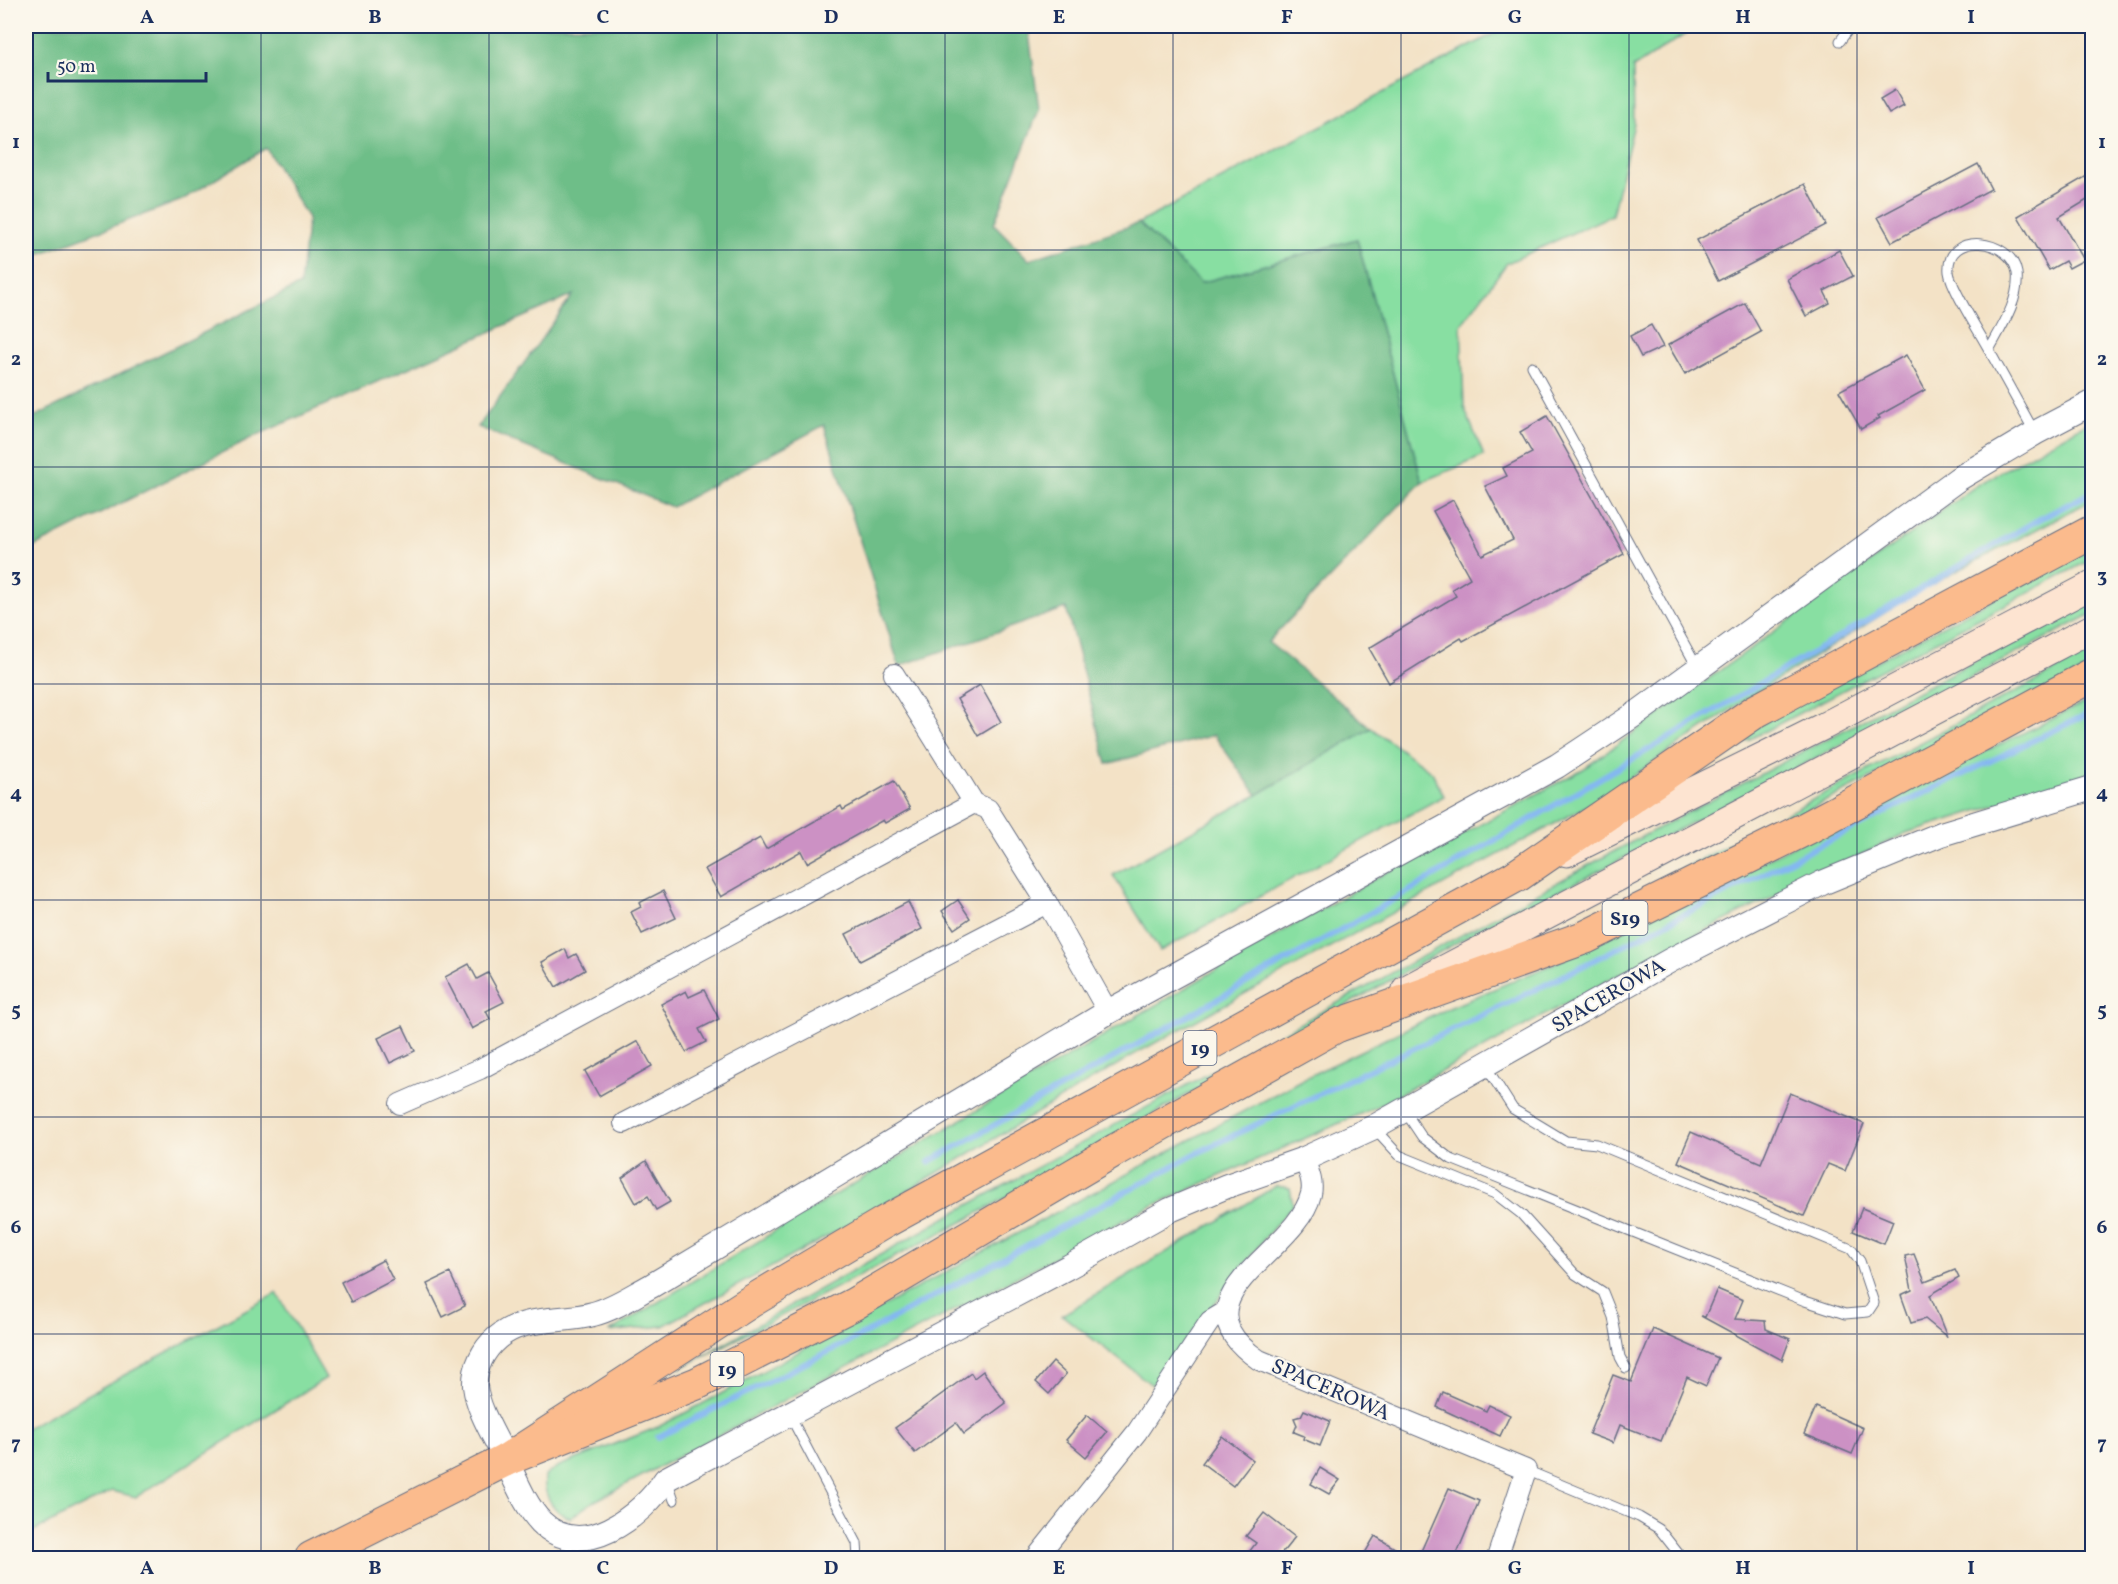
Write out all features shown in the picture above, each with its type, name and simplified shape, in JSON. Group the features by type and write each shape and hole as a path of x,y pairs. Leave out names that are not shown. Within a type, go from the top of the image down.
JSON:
{"highway":[{"path":"1518,875 1756,711 2092,532"},
{"name":"S19","path":"1339,1025 1586,937 1807,828 2092,675"},
{"name":"19","path":"506,1460 750,1302 883,1223 1518,875"},
{"name":"19","path":"311,1558 506,1460 698,1383 854,1304 1117,1149 1339,1025"}],"main road":[{"path":"1518,875 1602,838 1728,771 1824,726 2092,585"},
{"path":"1339,1025 2092,628"}],"street":[{"path":"506,1460 479,1403 475,1386 481,1357 503,1334 519,1325 594,1314 651,1286 1108,1012 1557,766 1632,717 1958,479 2035,433 2092,403"},
{"path":"894,674 974,803 988,809 1047,903 1108,1012"},
{"name":"SPACEROWA","path":"506,1460 529,1505 542,1523 558,1533 575,1537 593,1536 617,1527 638,1510 789,1414 1068,1268 1170,1210 1227,1186 1304,1159 1374,1127 1729,928 1843,873 1941,834 2092,788"},
{"path":"400,1104 480,1069 974,803"},
{"path":"624,1123 1047,903"},
{"path":"1036,1558 1137,1432 1210,1322 1225,1312 1242,1280 1306,1208 1312,1181 1304,1159"},
{"name":"SPACEROWA","path":"1225,1312 1229,1331 1242,1348 1259,1360 1526,1470"},
{"path":"1497,1558 1526,1470"}],"lane":[{"path":"1840,40 1851,26"},
{"path":"1989,350 2016,291 2017,271 2004,253 1983,242 1959,246 1949,259 1949,275 1989,350 2035,433"},
{"path":"1532,366 1698,668"},
{"path":"1404,1110 1422,1137 1451,1159 1805,1301 1845,1314 1868,1312 1874,1302 1860,1261 1851,1249 1597,1144 1566,1141 1513,1109 1498,1090 1485,1065"},
{"path":"1374,1127 1399,1155 1495,1194 1521,1214 1575,1274 1603,1292 1613,1317 1620,1357 1626,1368"},
{"path":"789,1414 857,1543 858,1558"},
{"name":"SPACEROWA","path":"1526,1470 1639,1517 1659,1529 1682,1558"}],"green space":[{"path":"26,26 1028,26 1039,110 994,224 1029,260 1139,223 1201,283 1357,239 1422,482 1268,642 1371,728 1257,795 1214,735 1107,764 1066,608 899,666 824,425 672,507 478,427 573,295 255,436 26,551 26,421 300,285 308,218 266,148 182,200 26,259"},
{"path":"1508,26 1698,26 1633,68 1634,124 1612,215 1507,263 1461,325 1464,407 1484,456 1422,482 1357,239 1200,283 1139,223"},
{"path":"2092,420 2092,500 1923,589 1751,696 1596,801 1135,1054 872,1212 663,1326 609,1332 916,1146 1225,964 1433,846 1437,848 1583,769 1976,486"},
{"path":"2092,546 2092,559 1735,747 1731,739"},
{"path":"2092,599 2092,614 1591,875 1472,934 966,1220 679,1369 952,1214 1611,853"},
{"path":"2092,651 2092,667 1551,939"},
{"path":"2092,699 2092,775 1906,833 1660,952 1376,1107 1145,1209 591,1503 570,1518 558,1511 550,1502 547,1496 545,1476 557,1467 658,1427 1303,1079 1449,1008 1553,964"},
{"path":"1371,728 1432,772 1444,796 1160,951 1113,875"},
{"path":"1276,1186 1290,1188 1293,1205 1264,1239 1152,1385 1062,1315"},
{"path":"277,1293 326,1378 136,1497 112,1491 26,1535 26,1428"}],"building":[{"path":"1895,90 1904,106 1889,114 1880,99"},
{"path":"1978,164 1991,189 1892,242 1878,217"},
{"path":"2092,173 2092,197 2059,217 2084,260 2069,268 2065,261 2049,270 2018,216"},
{"path":"1805,184 1826,225 1718,281 1697,240"},
{"path":"1839,250 1853,276 1824,291 1830,303 1806,316 1787,279"},
{"path":"1745,303 1761,332 1685,374 1668,345"},
{"path":"1651,325 1663,347 1641,357 1630,336"},
{"path":"1906,355 1925,390 1878,416 1880,418 1861,429 1839,391"},
{"path":"1547,416 1624,554 1463,641 1461,638 1389,683 1369,648 1456,596 1452,589 1470,578 1433,511 1453,500 1482,555 1513,540 1485,486 1507,476 1503,468 1532,453 1520,432"},
{"path":"980,685 1001,722 978,736 957,699"},
{"path":"894,781 910,809 885,823 883,820 807,863 801,851 721,897 705,869 760,838 766,849 841,806 843,810"},
{"path":"663,891 676,918 642,934 631,912 641,907 639,903"},
{"path":"958,900 970,918 954,929 942,911"},
{"path":"908,902 922,929 860,961 846,934"},
{"path":"565,949 569,958 576,954 585,970 556,987 542,962"},
{"path":"469,964 477,979 488,973 504,1002 486,1011 490,1019 472,1029 445,977"},
{"path":"704,990 719,1019 699,1029 706,1042 686,1052 661,1004 686,991 689,997"},
{"path":"403,1026 415,1051 390,1063 378,1038"},
{"path":"638,1041 652,1066 599,1096 585,1071"},
{"path":"1790,1093 1864,1124 1845,1171 1828,1164 1804,1216 1678,1162 1691,1132 1761,1163"},
{"path":"646,1161 670,1202 656,1210 648,1196 636,1203 622,1178"},
{"path":"1862,1208 1893,1221 1884,1244 1853,1231"},
{"path":"1914,1254 1925,1282 1955,1270 1959,1278 1930,1295 1947,1337 1925,1319 1911,1323 1901,1295 1912,1290 1905,1256"},
{"path":"383,1260 393,1280 351,1302 341,1282"},
{"path":"450,1273 465,1306 443,1317 427,1284"},
{"path":"1717,1289 1743,1300 1735,1319 1765,1321 1766,1329 1790,1339 1782,1360 1701,1316 1705,1317"},
{"path":"1653,1329 1718,1358 1706,1386 1687,1377 1661,1441 1620,1425 1613,1443 1589,1434 1613,1375 1631,1382"},
{"path":"1053,1362 1066,1374 1049,1394 1036,1382"},
{"path":"983,1371 1006,1403 964,1434 956,1423 915,1453 895,1428 971,1373 974,1378"},
{"path":"1443,1392 1486,1411 1489,1405 1510,1415 1500,1436 1437,1407"},
{"path":"1816,1407 1863,1428 1852,1454 1804,1434"},
{"path":"1304,1410 1330,1421 1320,1446 1303,1439 1304,1436 1294,1432 1297,1425 1294,1418 1301,1416"},
{"path":"1087,1415 1107,1432 1086,1457 1066,1440"},
{"path":"1222,1436 1253,1460 1233,1486 1202,1463"},
{"path":"1320,1468 1340,1480 1329,1494 1311,1484"},
{"path":"1449,1488 1479,1501 1455,1558 1418,1558"},
{"path":"1264,1513 1295,1537 1278,1558 1258,1558 1249,1552 1256,1543 1246,1536"},
{"path":"1375,1536 1411,1558 1362,1558"}],"waterway":[{"path":"929,1162 1404,894 2034,522 2092,492"},
{"path":"658,1437 866,1333 1197,1153 1551,982 1893,808 2092,712"}]}
